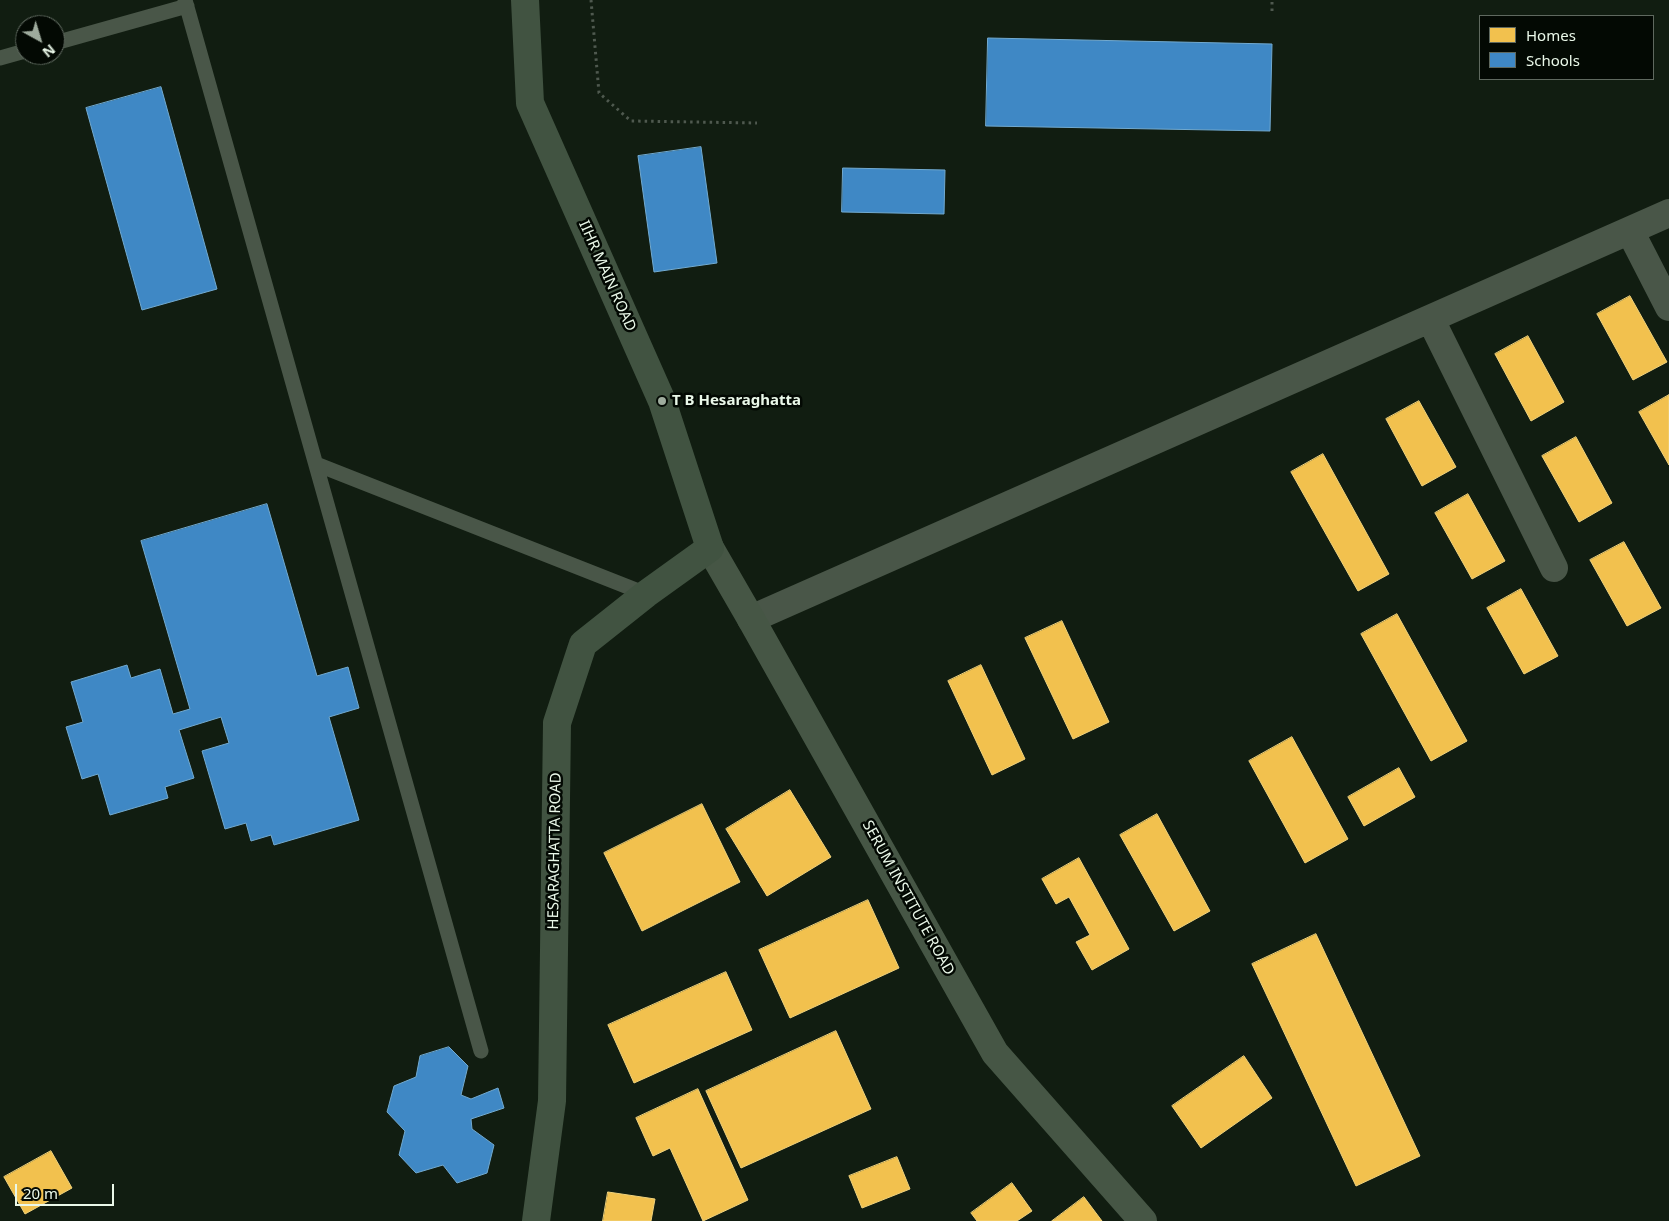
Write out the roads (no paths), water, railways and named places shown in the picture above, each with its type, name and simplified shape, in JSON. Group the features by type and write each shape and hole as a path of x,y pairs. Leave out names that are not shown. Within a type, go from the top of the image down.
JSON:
{"main road":[{"name":"IIHR MAIN ROAD","path":"525,0 530,103 662,401 710,548"},
{"name":"HESARAGHATTA ROAD","path":"536,1221 552,1101 556,723 583,644 646,594 710,548"},
{"name":"SERUM INSTITUTE ROAD","path":"710,548 994,1053 1143,1221"}],"street":[{"path":"751,619 1431,320 1669,213"},
{"path":"1630,231 1669,306"},
{"path":"1431,320 1554,568"}],"lane":[{"path":"65,40 186,3 481,1051"},
{"path":"0,58 15,54"},
{"path":"316,464 646,594"}],"place":[{"name":"T B Hesaraghatta","path":"662,401"}]}
